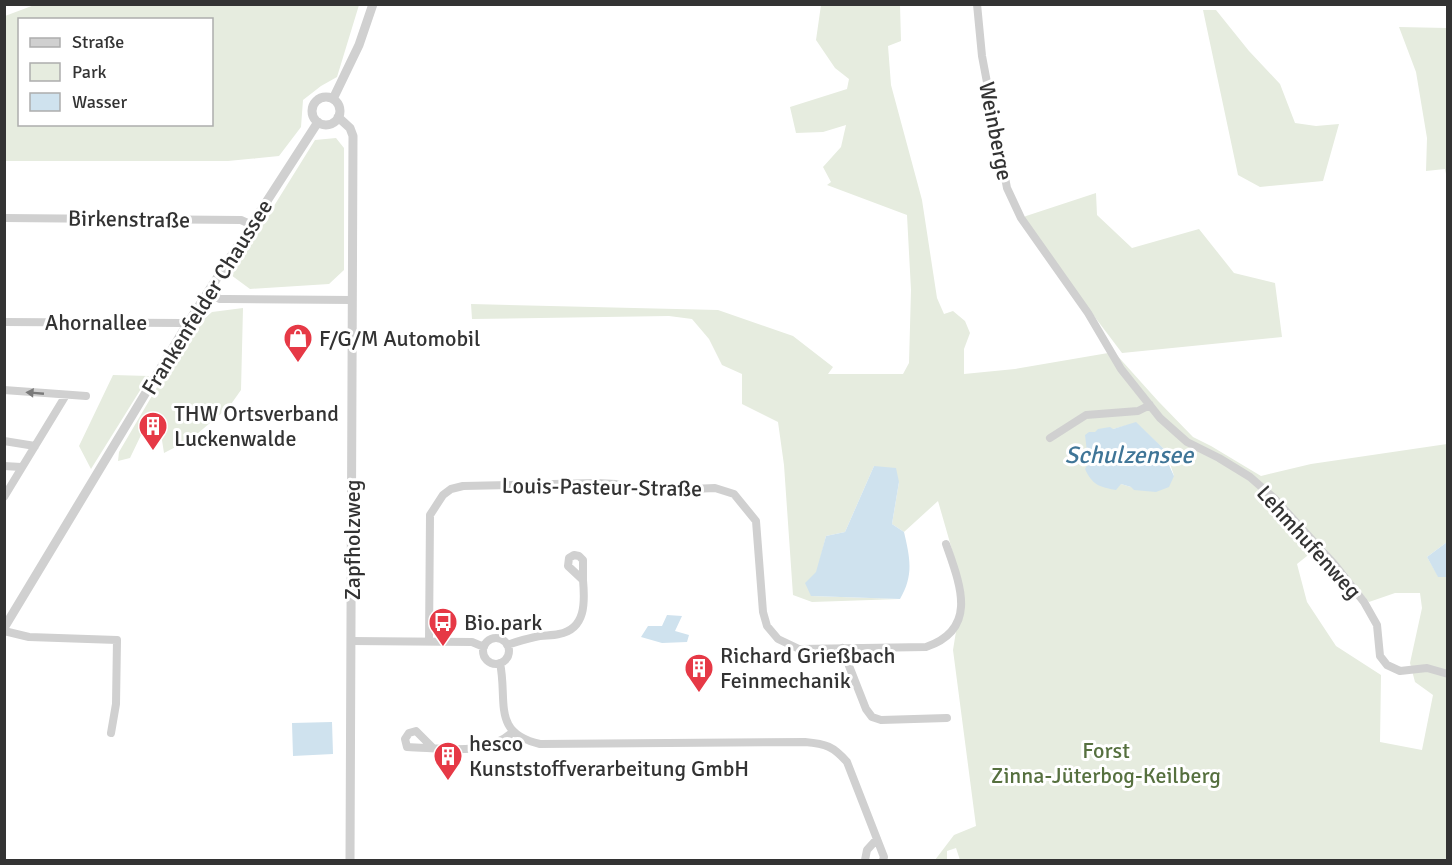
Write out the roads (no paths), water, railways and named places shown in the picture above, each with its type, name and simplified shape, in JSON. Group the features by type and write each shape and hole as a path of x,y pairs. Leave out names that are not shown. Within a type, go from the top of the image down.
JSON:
{"street":[{"path":"333,99 359,45 373,4"},
{"name":"Weinberge","path":"977,4 982,56 1007,188 1021,218 1043,248"},
{"path":"319,98 333,99 338,105 338,117 336,121 327,125 318,122 312,115 313,105 319,98"},
{"name":"Zapfholzweg","path":"338,117 350,128 353,136 350,861"},
{"name":"Frankenfelder Chaussee","path":"4,629 186,326 318,122"},
{"name":"Birkenstraße","path":"4,218 241,220 252,225"},
{"name":"Lehmhufenweg","path":"1043,248 1088,313 1121,369 1160,417 1187,442 1250,477 1288,513 1335,565 1364,602 1377,625 1380,656 1387,665 1400,671 1427,668 1448,674"},
{"path":"207,293 227,299 352,300"},
{"name":"Ahornallee","path":"4,322 182,323 186,326"},
{"path":"4,390 86,396"},
{"path":"4,497 66,395"},
{"path":"1050,438 1086,415 1138,411 1150,405"},
{"path":"4,441 35,446"},
{"path":"4,466 21,467"},
{"name":"Louis-Pasteur-Straße","path":"429,641 429,521 433,508 443,495 451,489 463,486 616,483 642,491 715,488 734,494 756,521 763,612 767,626 778,639 799,648 926,647 938,643 955,629 961,605 961,586 946,544"},
{"path":"507,645 536,636 560,634 571,630 580,621 584,611 583,580"},
{"path":"4,629 29,638 117,640 116,704 111,733"},
{"path":"498,639 507,645 508,656 500,663 492,663 486,658 484,647 489,640 498,639"},
{"path":"351,641 472,642 484,647"},
{"path":"842,648 866,709 872,717 881,720 947,718"},
{"path":"500,663 506,722 513,732 528,741 540,744 805,742 830,746 847,762 884,857 883,861"},
{"path":"433,748 416,731 409,733 405,739 407,747 433,748 476,748 497,743 513,732"},
{"path":"865,861 867,850 877,839"}],"water":[{"name":"Schulzensee","path":"1136,422 1166,451 1174,476 1169,487 1156,492 1134,490 1121,484 1116,490 1097,484 1085,469 1090,460 1085,435 1098,429 1110,427 1113,429"},
{"path":"874,466 896,468 899,482 892,524 904,532 909,566 907,582 900,599 811,596 805,583 816,572 826,536 845,532"},
{"path":"1447,542 1447,577 1438,577 1427,557"},
{"path":"667,615 682,616 675,631 689,635 687,642 662,643 641,637 648,626 662,626"},
{"path":"332,722 333,754 293,756 292,723"}],"place":[{"name":"F/G/M Automobil","path":"298,364"},
{"name":"THW Ortsverband Luckenwalde","path":"153,452"},
{"name":"Bio.park","path":"443,648"},
{"name":"Richard Grießbach Feinmechanik","path":"699,694"},
{"name":"hesco Kunststoffverarbeitung GmbH","path":"448,782"}],"park label":[{"name":"Forst Zinna-Jüterbog-Keilberg","path":"1106,762"}]}
